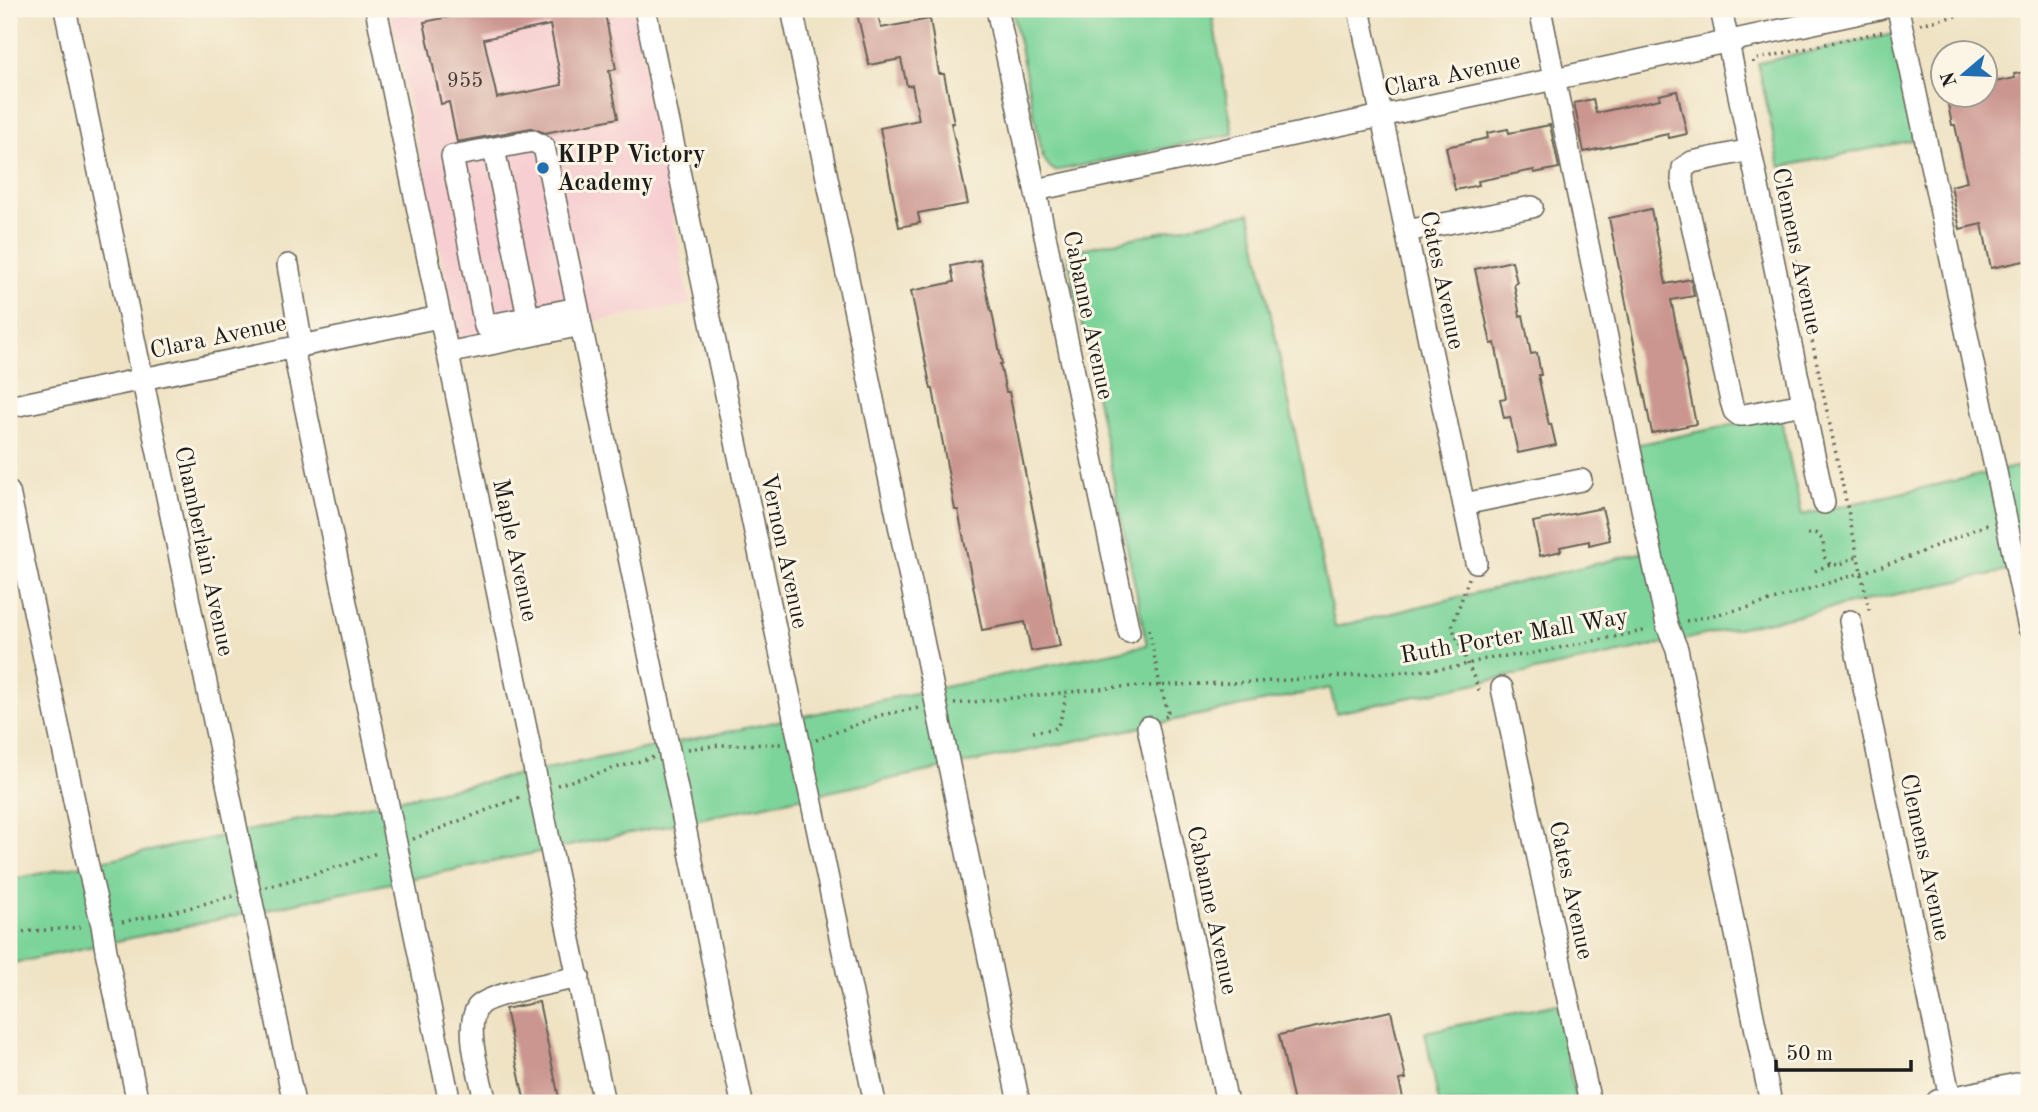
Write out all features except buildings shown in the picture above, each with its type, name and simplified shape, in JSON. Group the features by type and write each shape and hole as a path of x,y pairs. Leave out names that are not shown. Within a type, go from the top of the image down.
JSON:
{"main road":[{"path":"1947,1102 2029,1084"}],"street":[{"name":"Chamberlain Avenue","path":"65,9 294,1103"},
{"name":"Maple Avenue","path":"376,9 604,1103"},
{"name":"Vernon Avenue","path":"645,9 875,1103"},
{"path":"792,9 1019,1103"},
{"name":"Cabanne Avenue","path":"998,9 1129,632"},
{"name":"Cates Avenue","path":"1359,9 1475,562"},
{"path":"1540,9 1667,625 1677,649 1771,1103"},
{"name":"Clemens Avenue","path":"1721,9 1824,503"},
{"name":"Clara Avenue","path":"1036,190 1879,9"},
{"path":"1900,18 2029,628"},
{"path":"580,316 528,317 485,326 452,156 533,141 544,147 580,316 742,1103"},
{"path":"494,149 528,317"},
{"path":"1750,150 1692,162 1683,168 1682,179 1734,411 1744,415 1804,404"},
{"path":"1406,232 1532,207"},
{"path":"288,265 298,346 450,1103"},
{"path":"447,353 580,316"},
{"name":"Clara Avenue","path":"9,407 439,317"},
{"path":"1464,504 1581,480"},
{"path":"9,492 138,1103"},
{"name":"Clemens Avenue","path":"1860,617 1947,1102"},
{"name":"Cates Avenue","path":"1502,688 1590,1103"},
{"name":"Cabanne Avenue","path":"1148,727 1227,1103"},
{"path":"486,1103 472,1036 477,1006 493,997 579,977"}],"path":[{"path":"1755,73 1753,60 1900,18 1987,9"},
{"path":"1784,206 1861,573 1860,617"},
{"name":"Ruth Porter Mall Way","path":"944,705 1160,685 1370,676 1443,669 1750,607 1909,557 2007,517"},
{"path":"1808,534 1815,533 1823,540 1824,557 1830,564"},
{"path":"1815,570 1830,564 1839,565 1857,556"},
{"path":"1475,562 1452,628 1480,691 1502,688"},
{"path":"1129,632 1150,629 1160,685 1169,715 1148,727"},
{"path":"1032,732 1057,728 1066,692"},
{"path":"810,742 881,715 925,707"},
{"path":"9,933 102,925 181,910 239,895"}],"shaded area":[{"name":"KIPP Victory Academy","path":"389,9 633,9 690,305 460,344"}],"green space":[{"path":"1012,9 1211,9 1233,134 1055,171 1043,158"},
{"path":"1898,33 1919,139 1780,167 1758,63"},
{"path":"1250,213 1335,627 1657,549 1635,445 1780,415 1802,515 2029,464 2029,607 2021,568 1336,713 1330,688 9,964 9,880 1147,645 1067,252"},
{"path":"1557,1004 1576,1103 1439,1103 1425,1032"}],"place":[{"name":"KIPP Victory Academy","path":"543,168"}]}
